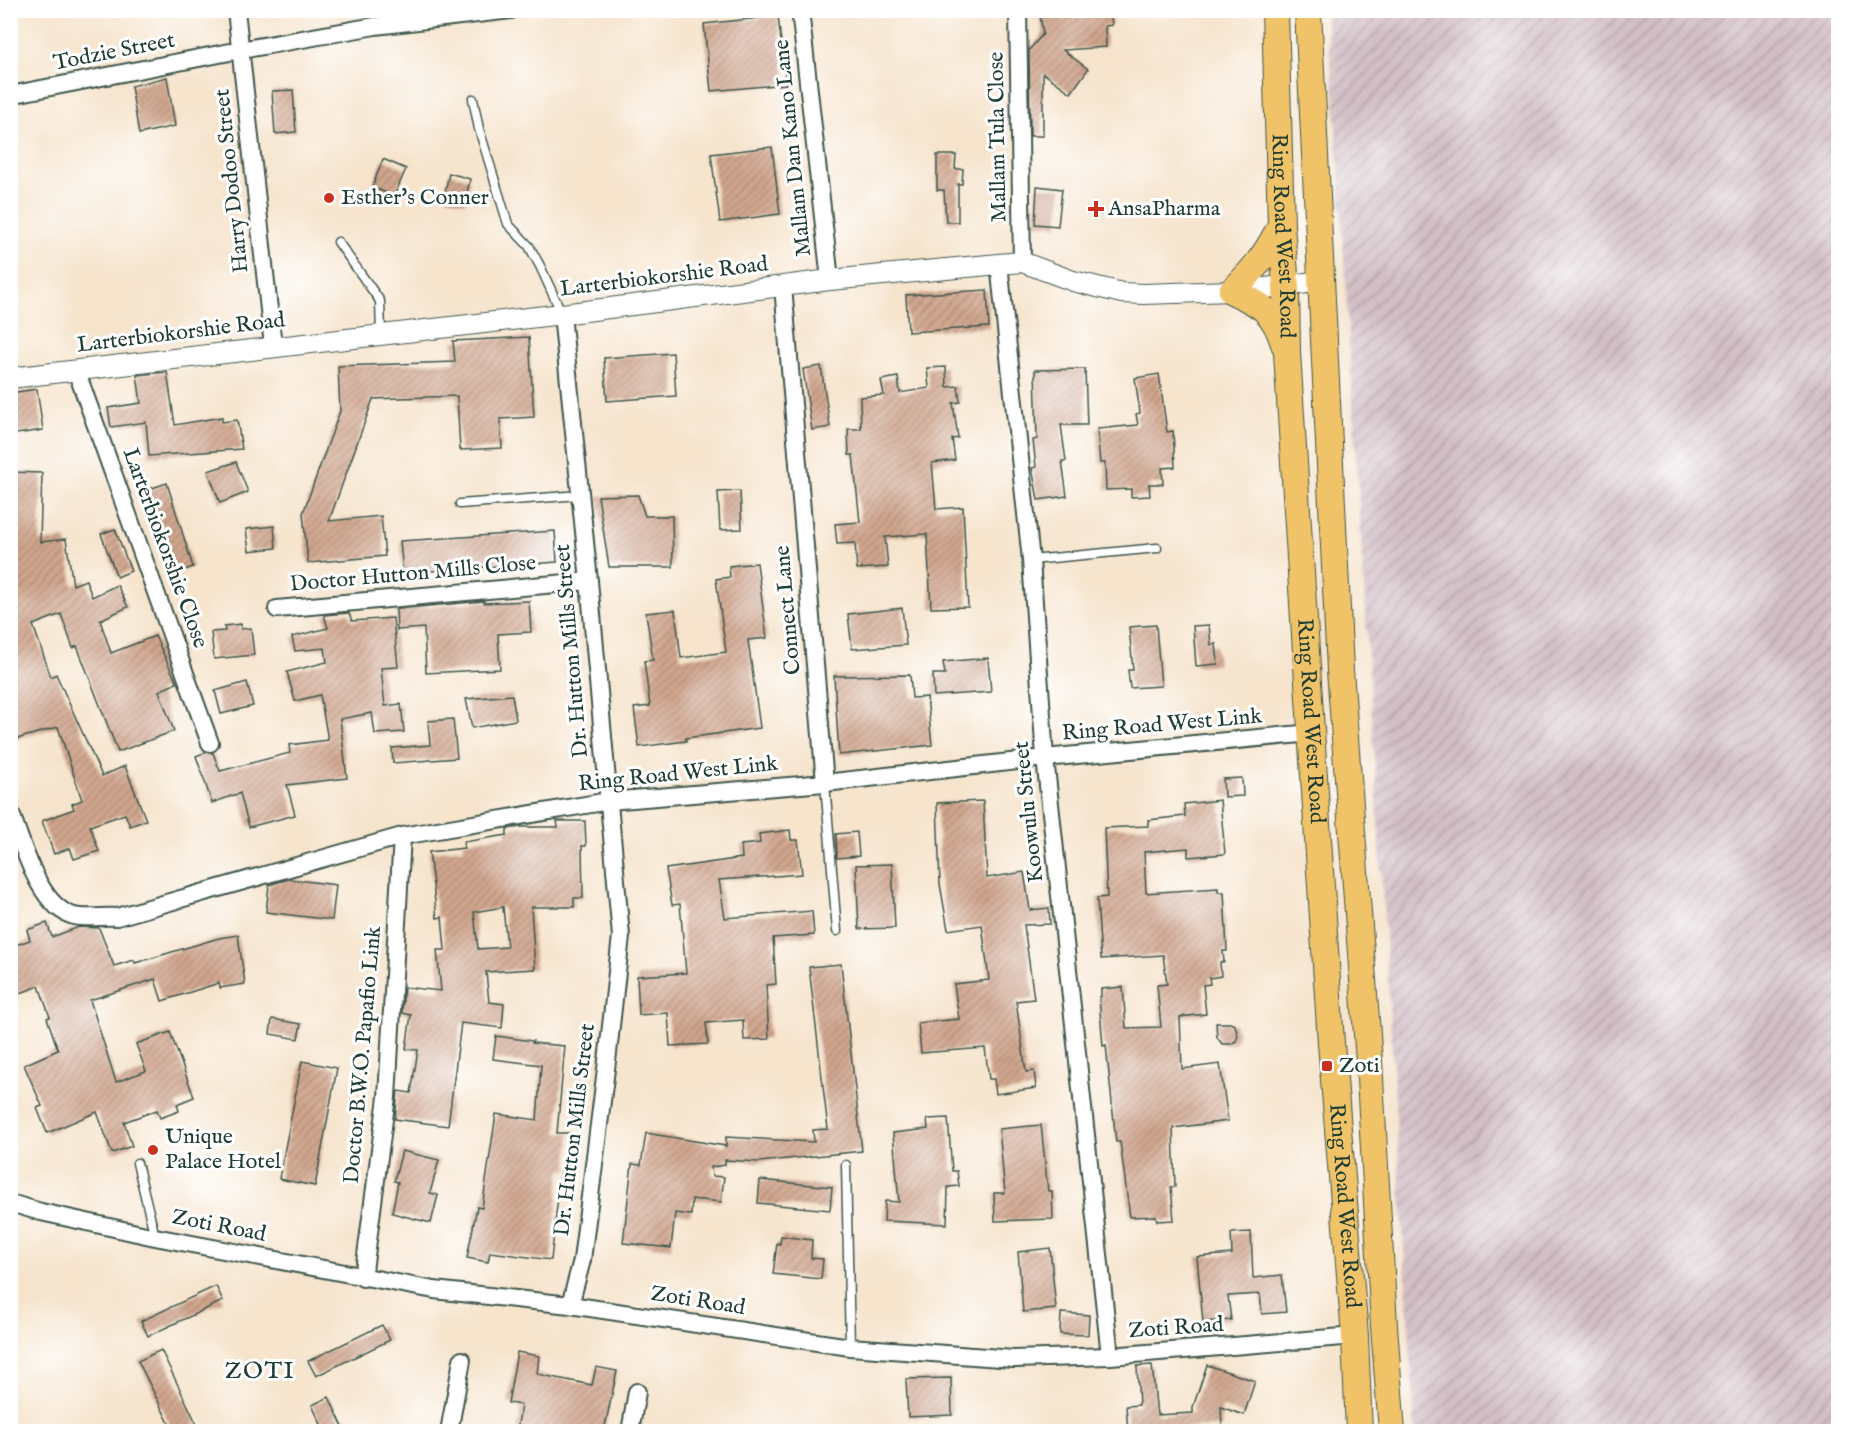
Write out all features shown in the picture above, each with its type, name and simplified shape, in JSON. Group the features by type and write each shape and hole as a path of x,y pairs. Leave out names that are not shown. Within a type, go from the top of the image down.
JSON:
{"main road":[{"name":"Ring Road West Road","path":"1275,10 1287,353 1331,1043 1355,1336 1359,1431"},
{"name":"Ring Road West Road","path":"1308,10 1340,670 1369,1061 1383,1326 1392,1431"},
{"path":"1281,225 1269,250 1252,272 1232,291 1259,303 1278,325 1287,353"},
{"path":"1286,286 1309,356 1318,450 1331,482"}],"street":[{"name":"Harry Dodoo Street","path":"236,10 273,346"},
{"path":"375,26 384,10"},
{"name":"Todzie Street","path":"10,95 375,26 511,10"},
{"name":"Mallam Dan Kano Lane","path":"800,10 830,280"},
{"name":"Mallam Tula Close","path":"1018,10 1022,262"},
{"name":"Larterbiokorshie Road","path":"10,378 562,314 830,280 1022,262 1073,281 1122,293 1232,291 1320,281"},
{"name":"Koowulu Street","path":"999,264 1031,560 1045,758 1110,1356"},
{"name":"Connect Lane","path":"783,286 825,783"},
{"name":"Dr. Hutton Mills Street","path":"562,314 621,936 582,1260 570,1305"},
{"name":"Larterbiokorshie Close","path":"76,370 210,743"},
{"name":"Doctor Hutton Mills Close","path":"277,609 589,581"},
{"name":"Ring Road West Link","path":"10,811 36,879 49,898 61,910 75,916 117,916 402,836 609,801 825,783 1045,758 1312,733"},
{"name":"Doctor B.W.O. Papafio Link","path":"363,1278 387,1097 402,836"},
{"name":"Zoti Road","path":"10,1203 155,1237 363,1278 434,1290 570,1305 850,1347 1014,1359 1110,1356 1355,1336"},
{"name":"Zoti Road","path":"10,1212 41,1212"},
{"path":"449,1431 462,1360"},
{"path":"630,1431 637,1392"}],"lane":[{"path":"473,99 482,138 508,224 529,246 562,314"},
{"path":"338,242 380,301 381,334"},
{"path":"460,504 580,495"},
{"path":"1031,560 1157,548"},
{"name":"Connect Lane","path":"825,783 837,931"},
{"path":"137,1163 155,1237"},
{"path":"846,1165 850,1347"}],"shaded area":[{"path":"1325,11 1838,11 1838,1431 1415,1431 1334,93"}],"building":[{"path":"1039,10 1110,10 1112,25 1105,26 1106,47 1063,50 1088,69 1071,93 1043,73 1043,136 1030,136 1029,50 1043,34"},
{"path":"778,16 786,84 711,91 704,24"},
{"path":"167,77 175,126 139,134 131,86"},
{"path":"293,90 296,132 275,134 272,91"},
{"path":"772,147 780,214 720,222 711,154"},
{"path":"937,155 956,155 955,169 963,169 962,184 958,184 958,222 946,222 944,190 937,190"},
{"path":"383,159 406,169 394,196 372,187"},
{"path":"449,173 470,179 465,203 444,197"},
{"path":"1037,186 1062,189 1058,226 1035,224"},
{"path":"987,290 989,327 908,332 906,295"},
{"path":"529,337 534,417 500,419 502,448 460,450 457,396 373,399 329,521 381,516 385,556 308,563 303,513 340,411 338,366 455,362 453,341"},
{"path":"673,353 676,396 607,401 604,358"},
{"path":"821,366 830,427 812,430 803,369"},
{"path":"946,367 947,387 958,386 960,402 953,403 958,438 952,439 955,460 932,463 936,509 963,507 968,607 931,608 927,534 885,537 888,567 857,569 855,543 837,544 835,524 860,522 853,455 849,455 848,429 861,429 860,397 884,395 881,380 898,377 900,393 929,388 927,368"},
{"path":"1085,369 1087,425 1061,425 1066,461 1062,461 1067,496 1038,500 1032,468 1036,467 1033,440 1037,439 1035,370"},
{"path":"167,372 175,425 222,417 222,422 237,420 242,449 149,456 146,422 111,427 108,408 141,403 137,375"},
{"path":"1159,374 1167,432 1173,431 1175,467 1162,468 1163,484 1149,484 1150,496 1131,497 1131,489 1106,490 1105,463 1100,463 1097,429 1138,425 1136,414 1140,413 1135,378"},
{"path":"37,389 43,430 10,435 10,393"},
{"path":"236,462 248,492 220,503 208,471"},
{"path":"10,472 42,473 40,542 66,539 73,585 86,580 92,597 117,585 128,607 100,620 111,653 155,636 177,683 159,691 174,731 118,752 77,646 73,648 61,614 33,625 51,677 56,674 102,776 125,766 146,820 130,826 125,814 90,826 99,851 74,859 70,848 54,854 42,821 74,809 72,804 82,800 58,727 10,741"},
{"path":"167,483 193,567 173,574 146,490"},
{"path":"740,491 742,529 720,530 718,492"},
{"path":"638,495 645,516 672,516 673,567 609,567 598,496"},
{"path":"274,526 276,548 249,551 246,529"},
{"path":"115,529 131,571 117,577 101,534"},
{"path":"555,531 557,562 403,573 400,541"},
{"path":"757,563 767,638 748,640 760,728 639,747 634,708 650,706 644,661 653,660 646,613 675,610 681,658 726,652 716,579 730,577 729,566"},
{"path":"484,601 484,603 529,601 531,632 498,634 500,669 426,673 424,628 397,630 396,609"},
{"path":"902,608 906,645 852,649 848,614"},
{"path":"349,613 352,621 393,618 398,667 381,668 385,706 401,704 404,732 375,734 372,713 340,719 347,778 287,785 295,815 249,827 240,793 212,803 196,756 206,752 213,753 220,771 290,753 289,745 328,740 320,695 295,701 287,672 327,662 325,648 295,651 292,637 328,628 324,615"},
{"path":"241,624 241,629 251,628 254,655 214,659 211,632 225,631 224,626"},
{"path":"1156,625 1161,686 1130,688 1128,670 1133,670 1129,627"},
{"path":"1209,625 1211,645 1216,644 1218,664 1196,666 1193,626"},
{"path":"988,658 991,692 934,696 933,674 945,674 943,662"},
{"path":"910,675 912,698 927,697 932,745 839,755 834,676"},
{"path":"247,682 253,706 221,714 215,691"},
{"path":"512,695 516,720 472,728 466,699"},
{"path":"453,719 457,758 393,763 392,748 430,745 428,721"},
{"path":"1242,778 1243,796 1224,797 1223,779"},
{"path":"1220,800 1225,854 1188,857 1188,848 1144,852 1146,893 1218,888 1218,892 1224,892 1227,951 1223,951 1224,962 1220,962 1221,976 1209,978 1210,984 1203,985 1206,1014 1180,1017 1182,1069 1220,1064 1228,1121 1173,1128 1175,1187 1171,1187 1174,1220 1157,1221 1156,1216 1130,1217 1120,1142 1116,1142 1099,997 1101,997 1101,989 1123,987 1126,1028 1161,1027 1157,985 1167,984 1163,955 1101,959 1097,898 1107,897 1104,828 1148,826 1148,820 1185,816 1184,804"},
{"path":"983,801 987,878 1024,872 1030,910 1049,908 1050,924 1024,925 1034,999 1016,1001 1026,1072 1034,1071 1036,1088 996,1094 994,1079 989,1079 985,1048 921,1053 918,1023 959,1019 954,984 989,980 982,925 948,930 940,884 937,803"},
{"path":"557,821 585,821 586,846 582,846 583,898 574,898 574,907 531,907 535,969 486,972 489,1002 504,1004 502,1028 461,1023 448,1126 395,1119 398,1091 411,1093 418,1050 406,1049 411,1015 402,1013 404,987 441,991 437,950 445,950 442,917 437,918 429,852 464,848 463,842 507,835 507,829 558,827","holes":["503,907 507,947 478,949 474,912"]},
{"path":"790,830 791,840 798,840 802,874 719,880 725,918 812,911 814,935 773,938 776,984 766,985 769,1039 744,1040 743,1020 706,1023 708,1044 670,1046 668,1013 639,1015 637,976 686,973 680,904 672,905 666,869 742,858 741,845 760,843 759,834"},
{"path":"857,832 859,856 837,858 836,834"},
{"path":"892,864 895,928 859,929 856,865"},
{"path":"289,879 336,885 332,920 266,912 269,885"},
{"path":"47,923 52,937 79,927 99,928 114,966 134,960 135,963 219,938 238,935 245,984 220,988 219,983 162,1001 155,979 90,1000 116,1082 146,1071 136,1044 170,1032 194,1097 177,1104 179,1111 160,1118 157,1110 124,1122 132,1146 112,1153 97,1112 47,1133 37,1108 42,1106 24,1065 58,1050 39,986 10,997 10,947 30,940 27,930"},
{"path":"841,964 862,1151 759,1162 725,1160 725,1165 711,1167 712,1176 724,1177 721,1202 692,1199 691,1215 675,1213 671,1248 623,1243 632,1164 641,1165 646,1133 726,1146 726,1137 814,1142 813,1130 828,1129 809,967"},
{"path":"272,1019 301,1024 298,1039 270,1034"},
{"path":"1216,1023 1235,1025 1238,1036 1236,1041 1231,1044 1222,1044 1217,1037"},
{"path":"496,1036 565,1046 557,1133 570,1133 568,1170 561,1170 551,1260 490,1252 488,1262 467,1258 477,1207 482,1208 496,1114 537,1120 541,1065 493,1059"},
{"path":"302,1061 337,1068 315,1186 279,1179"},
{"path":"948,1118 952,1171 957,1171 959,1186 948,1187 947,1224 884,1221 885,1201 899,1202 893,1133 928,1129 927,1119"},
{"path":"1041,1125 1048,1191 1052,1191 1053,1219 995,1221 994,1193 1005,1193 999,1129"},
{"path":"402,1151 439,1160 430,1193 438,1195 431,1223 392,1213 398,1182 394,1181"},
{"path":"760,1180 832,1187 830,1210 758,1203"},
{"path":"1251,1232 1253,1278 1282,1275 1286,1312 1262,1314 1260,1294 1228,1296 1231,1320 1203,1322 1197,1257 1232,1254 1231,1233"},
{"path":"781,1236 812,1240 811,1258 823,1259 821,1279 773,1274 777,1243 780,1244"},
{"path":"1050,1248 1056,1309 1023,1312 1018,1252"},
{"path":"216,1286 223,1301 148,1336 141,1321"},
{"path":"1061,1313 1089,1315 1088,1335 1060,1334"},
{"path":"382,1325 390,1340 316,1376 308,1361"},
{"path":"161,1350 200,1431 173,1431 138,1361"},
{"path":"517,1352 539,1356 537,1374 592,1385 596,1367 617,1371 604,1431 517,1431 521,1405 508,1403"},
{"path":"1152,1365 1157,1415 1193,1413 1207,1365 1255,1381 1244,1415 1221,1407 1222,1427 1182,1428 1183,1431 1128,1431 1126,1406 1139,1405 1137,1366"},
{"path":"951,1378 952,1415 908,1417 906,1379"},
{"path":"329,1397 345,1431 324,1431 312,1405"}],"place":[{"name":"Esther's Conner","path":"329,198"},
{"name":"AnsaPharma","path":"1096,209"},
{"name":"Zoti","path":"1327,1066"},
{"name":"Unique Palace Hotel","path":"153,1150"}],"district":[{"name":"ZOTI","path":"260,1371"}]}
